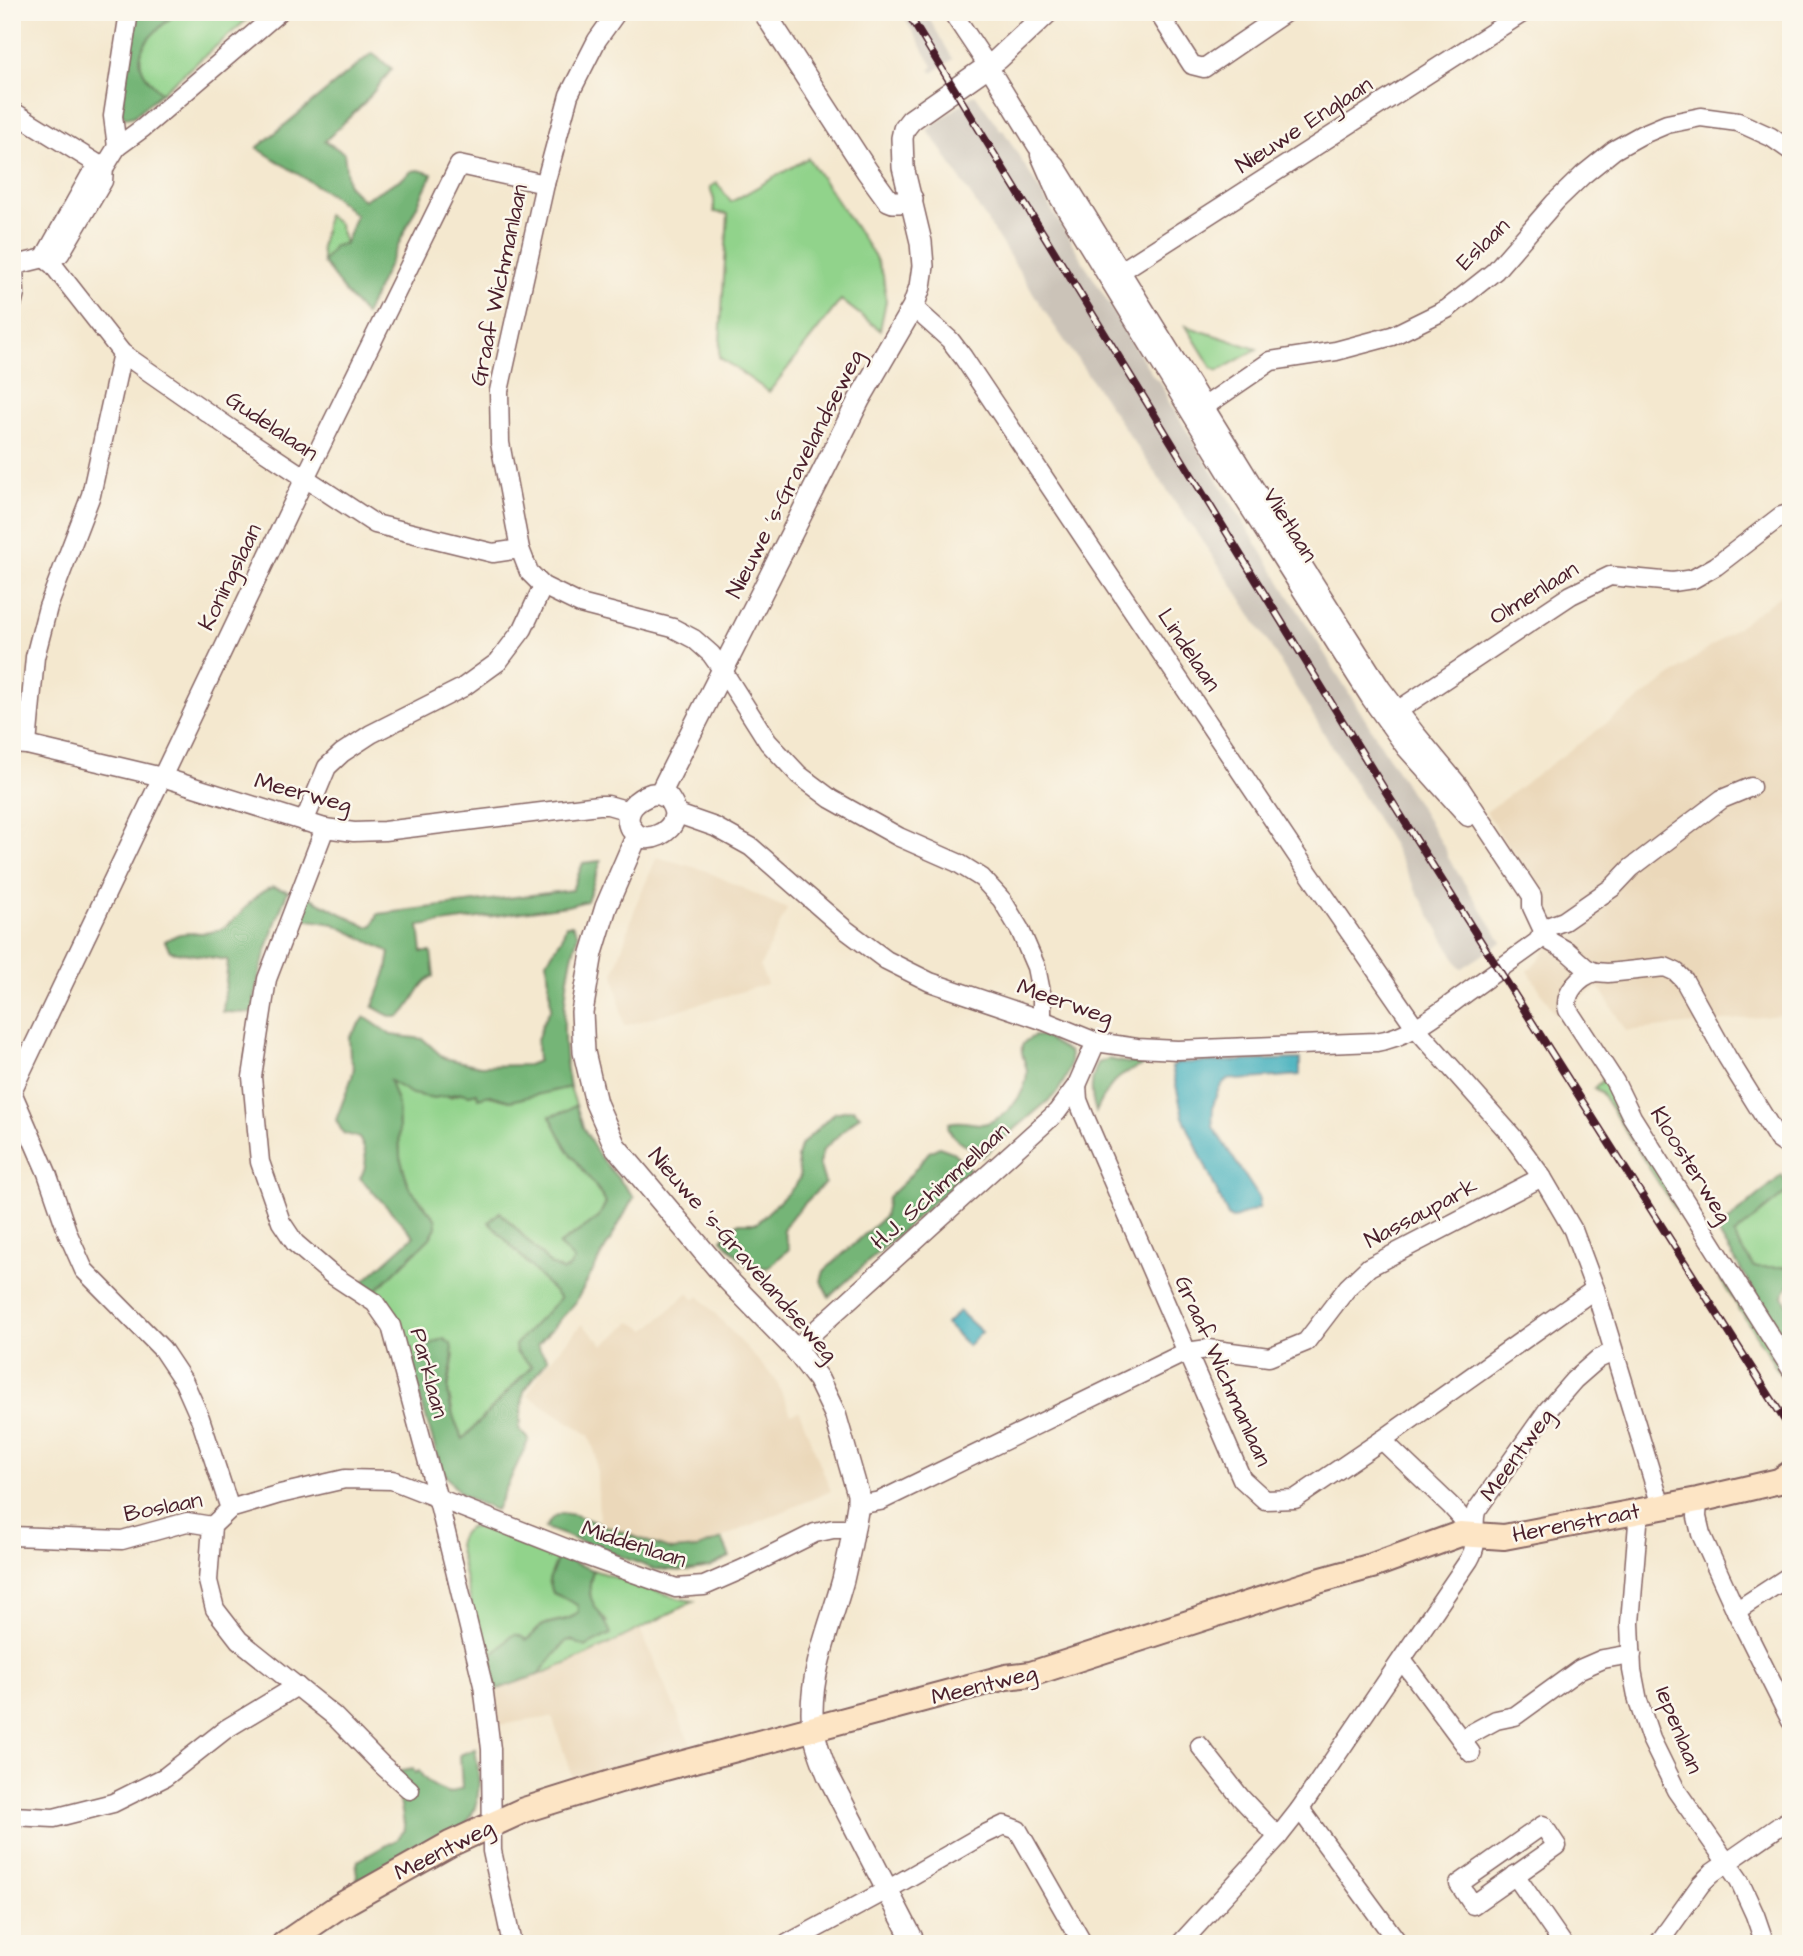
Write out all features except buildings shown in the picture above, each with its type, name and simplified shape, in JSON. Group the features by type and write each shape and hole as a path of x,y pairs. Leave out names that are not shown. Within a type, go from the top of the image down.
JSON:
{"main road":[{"name":"Herenstraat","path":"1476,1535 1504,1537 1698,1500 1787,1479"},
{"name":"Meentweg","path":"284,1944 338,1907 450,1844 524,1811 620,1780 1006,1677 1031,1674 1372,1566 1460,1534 1476,1535"}],"street":[{"path":"117,147 113,116 128,12"},
{"path":"12,305 15,293 13,266 48,262 90,176 104,168 117,147 144,128 279,12"},
{"name":"Graaf Wichmanlaan","path":"617,12 597,40 569,95 545,184 499,391 500,443 520,549 529,572 543,586 580,604 673,628 694,639 711,654 768,742 799,775 831,799 899,837 958,863 982,878 1002,900 1020,930 1036,967 1042,997 1042,1020"},
{"path":"764,12 884,194 893,202 912,199"},
{"name":"Vlietlaan","path":"952,12 985,60 1037,146 1056,166 1115,275 1371,699 1392,715 1459,786 1532,896 1532,907 1543,931"},
{"path":"985,60 1013,27 1034,12"},
{"path":"985,60 998,59 1048,12"},
{"path":"1158,12 1192,65 1204,68 1286,12"},
{"name":"Nieuwe Englaan","path":"1115,275 1524,12"},
{"name":"Nieuwe 's-Gravelandseweg","path":"660,794 853,412 913,307 920,287 923,265 921,242 912,199 896,151 896,126 985,60"},
{"path":"12,111 104,168"},
{"name":"Eslaan","path":"1198,411 1271,361 1336,351 1392,336 1447,309 1495,271 1555,202 1583,175 1614,150 1640,135 1667,124 1702,117 1738,122 1770,137 1791,151"},
{"name":"Koningslaan","path":"12,1092 305,478 459,165 545,184"},
{"name":"Gudelalaan","path":"48,262 122,353 375,524 493,553 520,549"},
{"name":"Lindelaan","path":"913,307 950,340 963,357 1416,1028 1512,1136 1542,1177"},
{"path":"20,745 35,657 48,607 91,495 122,353"},
{"name":"Olmenlaan","path":"1392,715 1571,595 1610,576 1673,582 1693,579 1716,566 1781,516 1791,513"},
{"path":"304,822 327,767 342,752 371,734 462,688 498,662 523,629 543,586"},
{"name":"Meerweg","path":"20,745 162,777 304,822 354,832 384,831 599,805 629,811"},
{"name":"Meerweg","path":"675,813 715,827 751,847 846,930 886,960 930,982 1042,1020 1096,1042 1178,1050 1390,1040 1416,1028 1537,942 1547,927 1564,921 1613,887 1631,868 1722,799 1751,787"},
{"path":"660,794 668,798 675,813 674,820 668,830 647,838 637,835 631,829 629,811 643,797 660,794"},
{"name":"Parklaan","path":"325,828 267,979 252,1077 260,1162 281,1222 295,1243 331,1275 375,1303 391,1326 437,1496 483,1685 491,1749 492,1851 512,1944"},
{"name":"Nieuwe 's-Gravelandseweg","path":"637,835 606,907 592,953 582,1012 583,1052 596,1103 615,1146 726,1278 795,1349 818,1380 835,1413 858,1494 858,1505 843,1581 821,1646 813,1703 813,1728 828,1775 915,1944"},
{"path":"1543,931 1550,942 1595,972"},
{"name":"Kloosterweg","path":"1578,961 1581,976 1568,995 1566,1002 1569,1010 1615,1082 1632,1117 1791,1369"},
{"path":"1577,984 1583,977 1595,972 1665,967 1676,972 1684,980 1727,1057 1778,1139 1791,1148"},
{"name":"H.J. Schimmellaan","path":"795,1349 1057,1112 1077,1085 1096,1042"},
{"name":"Graaf Wichmanlaan","path":"1077,1085 1078,1100 1084,1115 1242,1479 1265,1500 1295,1499 1595,1289"},
{"path":"12,1092 84,1270 162,1349 184,1382 200,1418 230,1509"},
{"path":"1542,1177 1573,1230 1595,1289 1613,1352 1650,1509"},
{"name":"Nassaupark","path":"1186,1352 1208,1349 1269,1357 1306,1342 1348,1287 1369,1266 1542,1177"},
{"path":"858,1505 880,1501 1186,1352"},
{"name":"Meentweg","path":"1476,1535 1476,1511 1547,1411 1574,1380 1598,1359 1613,1352"},
{"path":"1189,1940 1300,1809 1474,1551 1476,1535 1451,1506 1382,1440"},
{"name":"Boslaan","path":"12,1536 122,1540 187,1522 212,1525 230,1509 345,1479 392,1480 437,1496"},
{"name":"Middenlaan","path":"437,1496 583,1555 676,1588 704,1586 816,1533 833,1528 854,1529"},
{"path":"1698,1500 1701,1534 1791,1721"},
{"name":"Iepenlaan","path":"1650,1509 1630,1623 1638,1701 1651,1739 1676,1790 1739,1880 1765,1944"},
{"path":"212,1525 208,1581 215,1609 239,1640 334,1716 410,1790"},
{"path":"1736,1611 1791,1575"},
{"path":"1402,1660 1466,1746 1496,1720 1515,1716 1580,1669 1604,1659 1632,1654"},
{"path":"12,1816 54,1818 113,1803 164,1777 226,1729 297,1686"},
{"path":"1199,1746 1241,1798 1278,1837"},
{"path":"1300,1809 1399,1944"},
{"path":"1658,1944 1712,1872 1791,1818"},
{"path":"787,1944 1003,1825 1018,1830 1083,1944"},
{"path":"1543,1825 1557,1846 1516,1875 1473,1905 1459,1884 1543,1825"},
{"path":"1516,1875 1563,1944"}],"shaded area":[{"path":"901,12 925,12 953,59 932,73 930,69 933,66"},
{"path":"975,94 1001,131 1003,130 1153,376 1161,383 1169,402 1502,942 1461,969 1392,844 1239,595 1053,324 927,130"},
{"path":"1781,595 1791,607 1791,1014 1626,1031 1599,987 1555,1014 1528,971 1547,949 1555,923 1553,914 1486,812"},
{"path":"657,857 704,870 787,909 760,967 767,984 624,1026 614,973 637,902"},
{"path":"688,1293 694,1299 699,1296 776,1380 791,1414 799,1411 831,1491 698,1548 671,1550 603,1525 599,1519 596,1456 589,1435 527,1395 546,1365 582,1324 604,1345 631,1322 647,1330"},
{"path":"640,1629 692,1747 573,1779 552,1717 498,1725 490,1692 558,1667"}],"green space":[{"path":"133,12 178,12 148,40 140,57 146,76 161,93 134,116 126,118 121,113"},
{"path":"178,12 256,12 161,93 146,76 140,57 148,40"},
{"path":"372,53 392,69 365,102 325,141 344,153 348,185 363,200 412,171 432,174 365,315 323,262 334,246 345,244 356,215 334,197 257,148"},
{"path":"808,158 874,255 883,275 886,301 880,330 841,300 769,392 719,357 728,214 714,212 710,187 717,183 731,202"},
{"path":"327,215 339,224 345,244 334,246 323,262 321,248"},
{"path":"1186,326 1257,349 1218,371 1212,368"},
{"path":"601,861 587,901 419,926 422,952 431,952 434,976 422,985 405,1012 395,1017 373,1007 387,970 390,952 334,924 297,918 305,895 367,927 373,925 378,914 572,890 583,863"},
{"path":"273,887 288,891 266,951 253,1013 223,1012 228,960 170,951 165,941 180,934 212,932 223,928 258,895"},
{"path":"566,925 572,925 578,934 564,1010 564,1048 570,1087 510,1101 490,1095 478,1098 477,1093 434,1098 412,1094 390,1081 398,1105 400,1157 409,1187 436,1220 436,1227 430,1238 374,1292 362,1283 414,1236 360,1178 365,1163 362,1143 359,1138 343,1133 336,1120 354,1067 350,1057 349,1038 365,1017 391,1035 423,1039 444,1058 480,1066 528,1065 538,1061 537,1041 551,1008 547,961 562,938"},
{"path":"1034,1036 1042,1036 1069,1052 1067,1074 1056,1094 982,1157 954,1137 948,1128 949,1123 987,1123 1002,1116 1014,1104 1026,1081 1027,1070 1022,1046"},
{"path":"1108,1059 1128,1063 1154,1061 1124,1074 1112,1084 1096,1112 1092,1093 1093,1075 1098,1063"},
{"path":"1603,1076 1622,1112 1791,1378 1791,1393 1602,1094 1594,1088 1600,1084"},
{"path":"389,1080 450,1097 477,1093 510,1101 570,1087 576,1105 550,1117 606,1203 598,1218 559,1245 575,1260 563,1271 551,1265 500,1212 489,1222 561,1298 515,1345 516,1352 532,1366 463,1439 454,1419 448,1390 454,1355 425,1350 411,1366 396,1315 389,1303 374,1292 430,1238 436,1227 436,1220 409,1187 400,1157 398,1105"},
{"path":"576,1105 583,1127 600,1157 634,1197 575,1303 538,1344 548,1359 524,1391 519,1429 529,1439 496,1510 463,1495 451,1483 440,1465 411,1366 434,1343 444,1339 451,1344 453,1357 448,1395 463,1439 532,1366 516,1352 515,1345 560,1298 489,1222 500,1212 551,1265 563,1271 569,1268 574,1260 559,1245 598,1218 606,1203 567,1149 550,1116"},
{"path":"853,1109 860,1115 823,1150 819,1163 825,1183 783,1229 789,1249 768,1268 746,1265 722,1239 738,1223 757,1223 796,1185 800,1177 797,1157 800,1146 834,1113"},
{"path":"939,1147 953,1152 970,1169 829,1297 821,1281 824,1271 884,1217 888,1197 929,1152"},
{"path":"1782,1175 1789,1190 1734,1235 1754,1267 1791,1267 1791,1281 1783,1296 1791,1308 1791,1351 1717,1231"},
{"path":"1789,1190 1791,1267 1754,1267 1734,1234"},
{"path":"561,1513 575,1515 671,1550 698,1548 722,1539 730,1557 709,1567 685,1571 654,1569 545,1528 553,1517"},
{"path":"472,1527 482,1528 558,1557 549,1580 553,1593 578,1606 578,1613 538,1628 528,1639 510,1636 500,1649 484,1660 458,1545 462,1534"},
{"path":"558,1557 593,1570 590,1582 591,1599 611,1634 585,1647 571,1640 566,1641 538,1675 490,1692 484,1660 507,1639 517,1635 526,1640 541,1626 578,1613 578,1606 553,1593 549,1580"},
{"path":"593,1570 694,1601 598,1650 538,1675 566,1641 607,1622 591,1598"},
{"path":"475,1749 479,1789 475,1808 465,1825 358,1884 358,1861 397,1839 405,1830 400,1800 413,1790 396,1772 413,1769 415,1773 419,1771 432,1785 449,1793 462,1788 460,1755"}],"water":[{"path":"1300,1059 1300,1075 1238,1080 1229,1078 1217,1093 1213,1107 1213,1127 1260,1199 1259,1208 1232,1219 1228,1216 1183,1117 1172,1067 1177,1063"},
{"path":"959,1311 982,1332 968,1346 946,1324"}],"railway":[{"path":"907,12 1386,792 1791,1430"}]}
